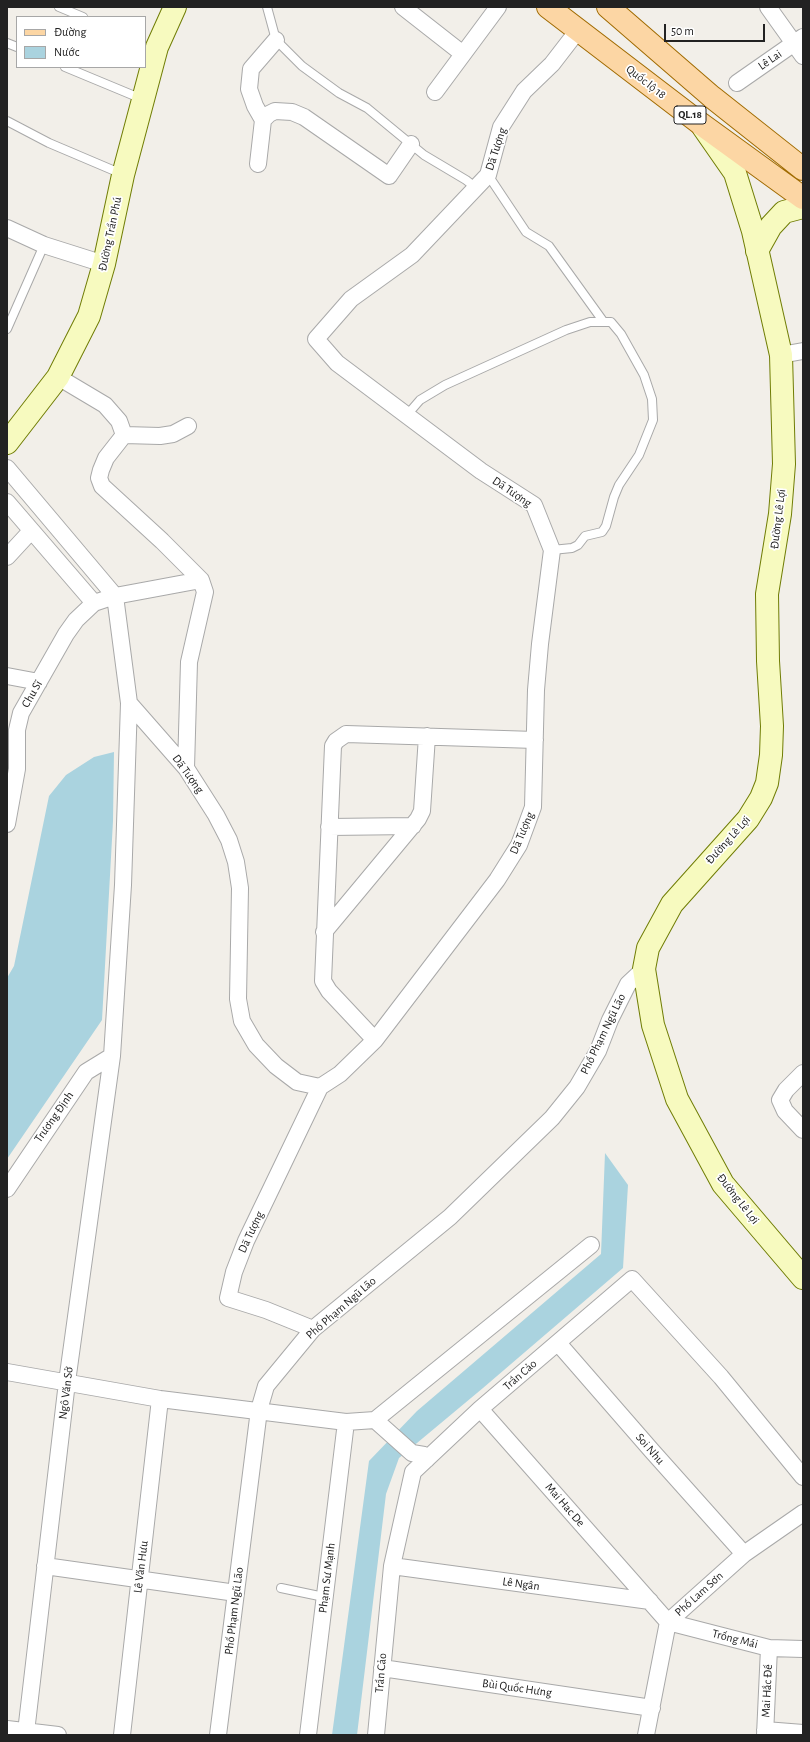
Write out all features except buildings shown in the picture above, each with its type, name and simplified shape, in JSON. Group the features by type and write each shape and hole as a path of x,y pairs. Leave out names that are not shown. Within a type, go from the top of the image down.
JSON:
{"main road":[{"name":"Quốc lộ 18","path":"548,7 579,29 701,124 803,198"},
{"name":"QL.18","path":"608,7 712,97 801,163"}],"street":[{"name":"Đường Trần Phú","path":"7,443 58,377 90,316 104,264 123,175 154,46 175,7"},
{"path":"403,7 463,54"},
{"path":"435,92 498,7"},
{"path":"768,7 800,45"},
{"name":"Dã Tượng","path":"313,1329 266,1310 228,1298 234,1272 246,1241 320,1087 340,1074 375,1040 497,880 519,845 533,807 534,740 540,644 552,550 534,505 481,471 337,363 316,340 351,299 412,255 488,175 501,127 524,91 552,64 579,29"},
{"path":"258,164 263,120 255,106 249,89 251,69 276,40"},
{"name":"Lê Lai","path":"737,83 800,45"},
{"path":"263,120 275,110 292,112 323,128 389,176 411,144"},
{"name":"Đường Lê Lợi","path":"701,124 735,173 753,231 781,355 784,464 780,514 767,594 768,661 772,726 771,755 767,783 761,798 748,819 672,904 648,948 644,969 653,1025 677,1099 723,1184 803,1278"},
{"path":"757,250 771,226 784,212 803,207"},
{"path":"7,228 44,246 104,264"},
{"path":"781,355 803,351"},
{"path":"58,377 105,405 119,421 124,435"},
{"path":"124,435 160,436 174,434 188,426"},
{"path":"124,435 106,458 99,478 102,486 201,580 206,592 189,662 186,768"},
{"path":"7,468 115,596 129,703"},
{"path":"7,502 94,603"},
{"path":"7,557 31,531"},
{"name":"Chu Sĩ","path":"7,824 12,769 17,730 21,714 66,634 76,620 94,603 115,596 201,580"},
{"path":"7,676 39,682"},
{"name":"Dã Tượng","path":"129,703 186,768 216,814 229,840 236,862 240,888 238,999 242,1021 256,1045 276,1066 297,1082 320,1087"},
{"name":"Ngô Văn Sở","path":"26,1732 67,1382 112,1056 123,885 129,703"},
{"path":"375,1040 329,991 323,981 333,746 336,741 346,734 534,740"},
{"path":"324,932 413,826 422,811 427,736"},
{"path":"329,827 413,826"},
{"name":"Phố Phạm Ngũ Lão","path":"218,1735 259,1410 266,1386 313,1329 450,1217 552,1118 577,1087 598,1051 610,1020 628,984 644,969"},
{"name":"Trương Định","path":"7,1189 86,1072 112,1056"},
{"path":"803,1073 782,1095 780,1100 785,1111 803,1130"},
{"path":"378,1423 591,1245"},
{"name":"Trần Cảo","path":"376,1735 392,1566 413,1472 480,1409 632,1279 721,1376 803,1477"},
{"name":"Soi Nhu","path":"558,1343 744,1554"},
{"path":"7,1372 160,1399 259,1410 346,1422 378,1423 412,1453 424,1455 427,1459"},
{"name":"Lê Văn Hưu","path":"122,1735 160,1399"},
{"name":"Mai Hac De","path":"480,1409 668,1622"},
{"name":"Phạm Sư Mạnh","path":"308,1735 346,1422"},
{"name":"Phố Lam Sơn","path":"646,1735 668,1622 744,1554 803,1513"},
{"path":"45,1566 236,1593"},
{"name":"Lê Ngân","path":"392,1566 650,1601"},
{"name":"Trống Mái","path":"668,1622 769,1648 803,1649"},
{"name":"Mai Hắc Đế","path":"765,1733 769,1648"},
{"name":"Bùi Quốc Hưng","path":"382,1668 652,1708"},
{"path":"7,1729 58,1735"},
{"path":"765,1733 803,1733"}],"lane":[{"path":"59,7 81,16"},
{"path":"267,7 276,40 302,66 339,93 367,108 411,144 475,187"},
{"path":"7,42 16,46"},
{"path":"67,68 142,100"},
{"path":"7,121 49,143 123,175"},
{"path":"488,175 526,232 549,246 603,321"},
{"path":"7,329 44,246"},
{"path":"407,415 420,400 445,385 566,330 590,322 611,322 621,334 644,375 652,399 653,420 639,455 619,485 606,526 602,532 585,536 578,545 572,548 552,550"},
{"path":"281,1588 324,1597"}],"water":[{"path":"114,752 113,821 102,1020 7,1159 7,978 14,966 49,796 66,775 94,757"},
{"path":"605,1153 628,1185 623,1268 399,1458 386,1494 357,1735 332,1735 369,1461 417,1411 601,1254"}]}
